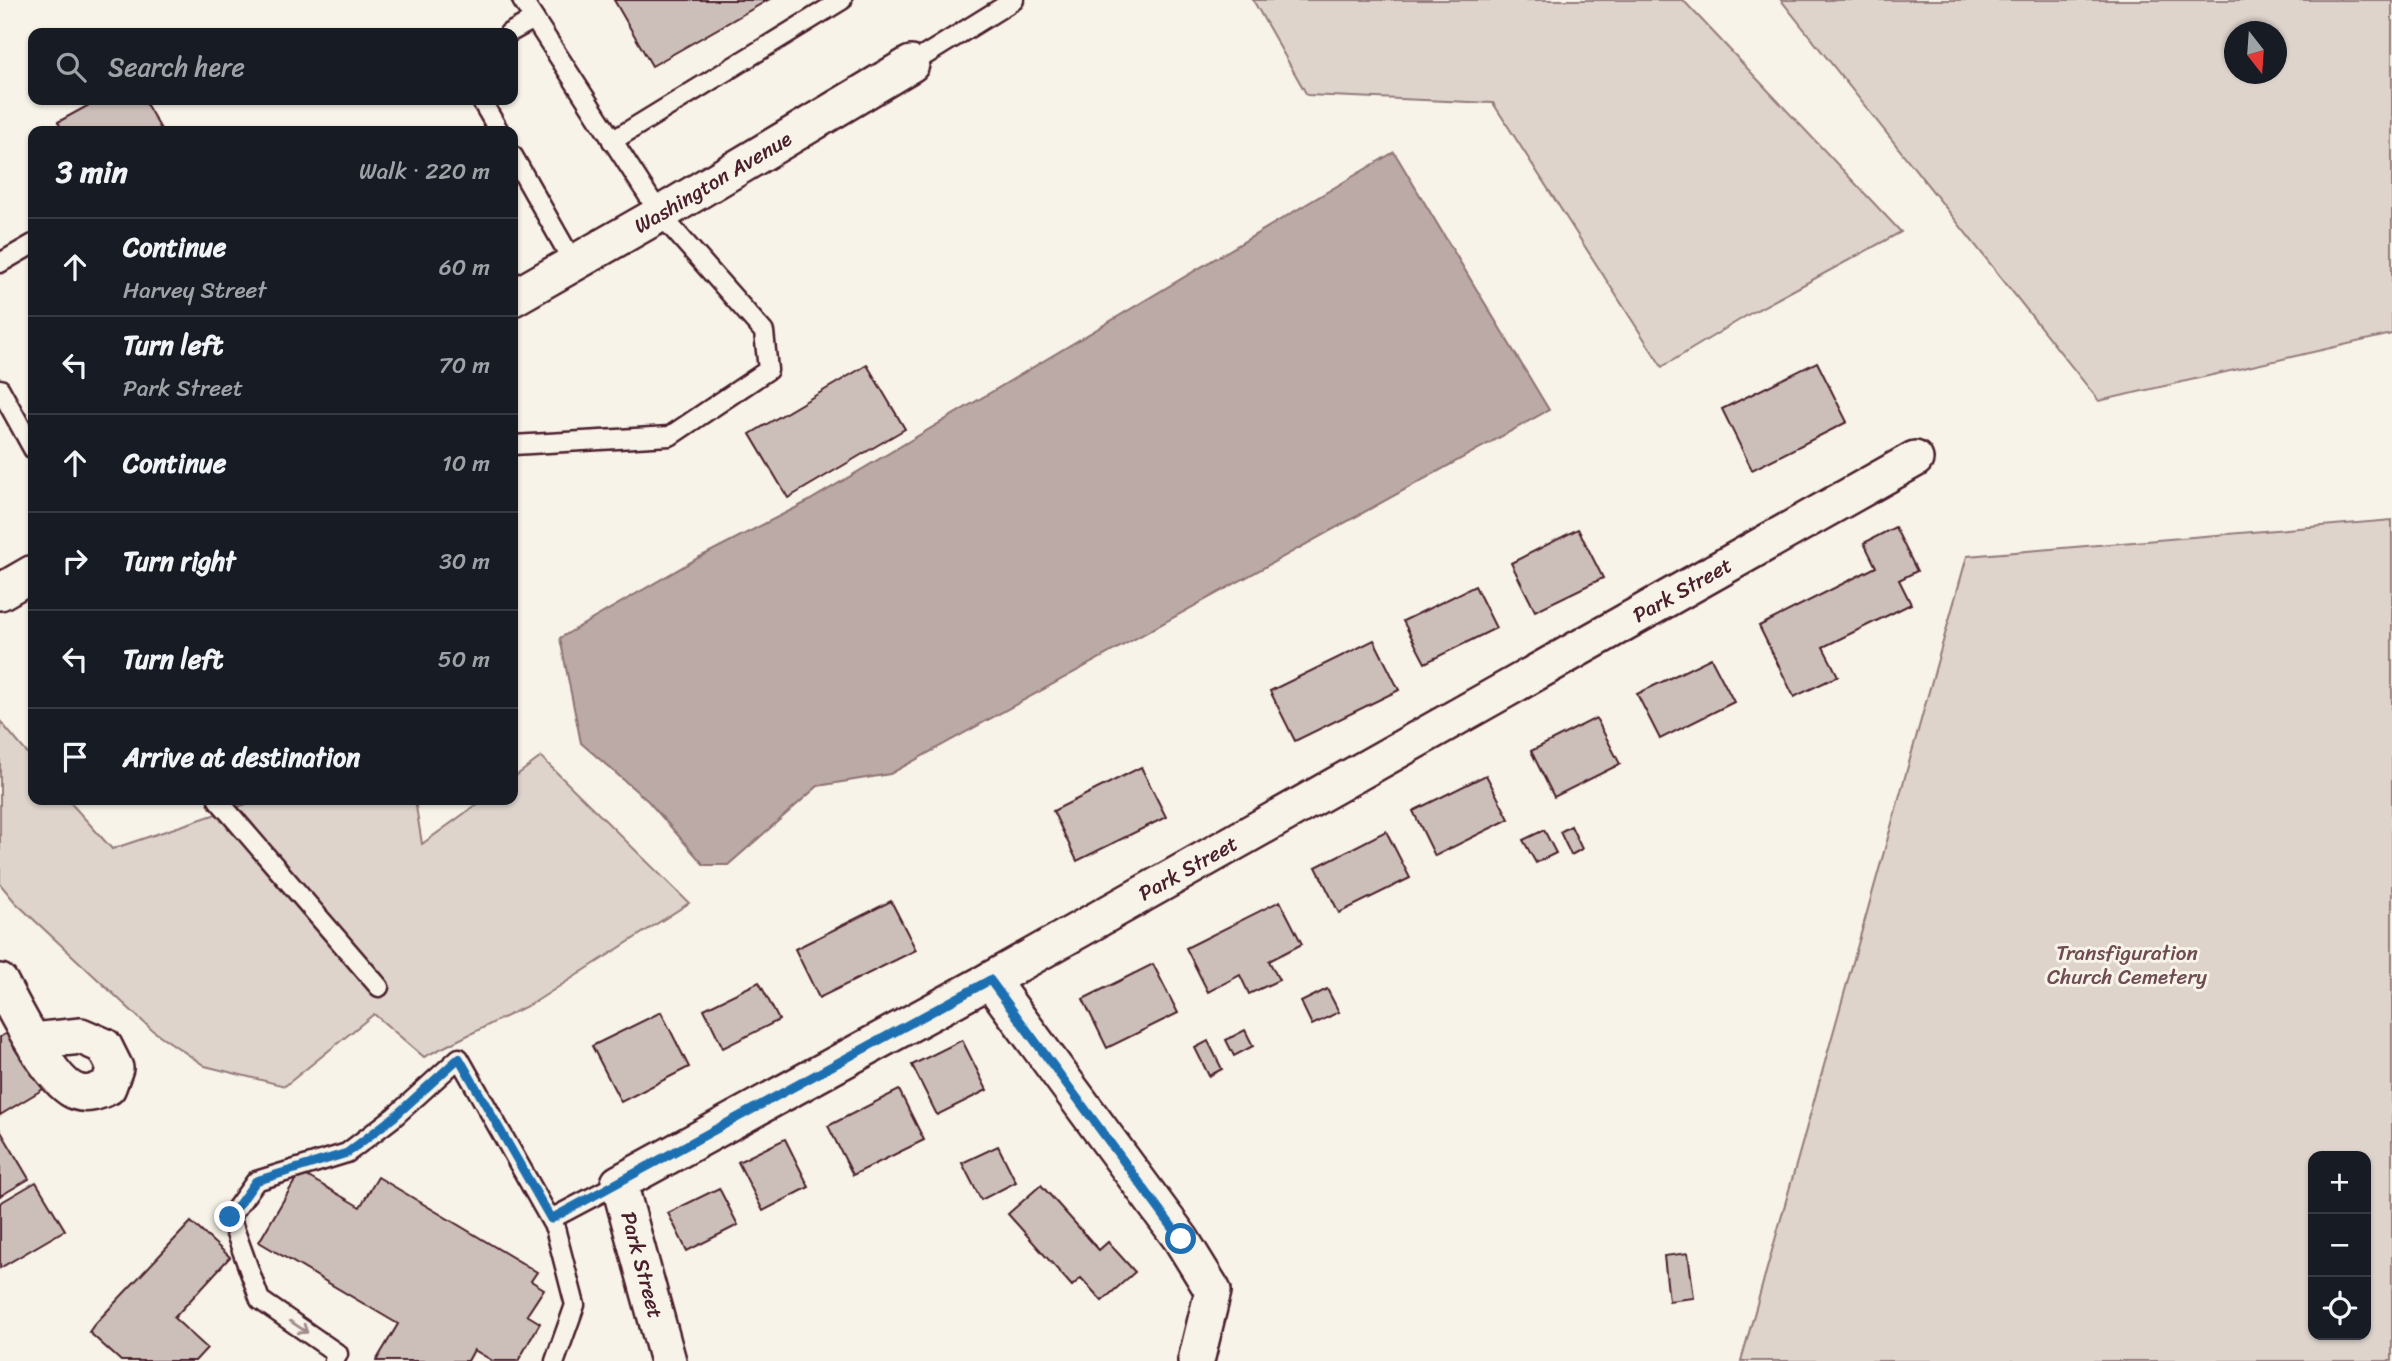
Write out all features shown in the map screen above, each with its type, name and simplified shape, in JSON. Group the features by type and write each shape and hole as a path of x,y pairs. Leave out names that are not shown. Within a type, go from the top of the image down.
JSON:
{"street":[{"name":"Washington Avenue","path":"518,295 660,214 911,64"},
{"name":"Park Street","path":"668,1361 620,1183 990,980 1915,459"},
{"path":"990,980 1181,1239 1213,1291 1196,1361"},
{"path":"0,982 33,1041"}],"lane":[{"path":"518,444 670,436 768,370 764,332 660,214 523,0"},
{"path":"612,141 842,0"},
{"path":"911,64 1014,0"},
{"path":"518,28 534,19"},
{"path":"484,105 496,126"},
{"path":"518,165 573,262"},
{"path":"0,263 28,246"},
{"path":"0,389 28,440"},
{"path":"222,805 379,987"},
{"path":"336,1357 260,1300 230,1217 256,1181 347,1153 394,1117 459,1058 555,1228 575,1306 555,1361"},
{"path":"551,1219 620,1183"}],"green space":[{"path":"1253,0 1683,0 1901,232 1751,313 1662,367 1493,103 1307,95"},
{"path":"1781,0 2392,0 2392,334 2099,401"},
{"name":"Transfiguration Church Cemetery","path":"2392,520 2392,1361 1741,1361 1967,556"},
{"path":"0,721 28,754 28,805 72,805 112,849 243,805 416,805 422,844 476,805 518,805 518,774 541,757 689,903 535,1002 424,1057 374,1014 285,1086 205,1066 152,1030 15,902 0,884"}],"shaded area":[{"path":"1394,152 1549,410 890,774 818,786 728,865 704,865 648,801 581,743 560,638 698,558 807,502"}],"building":[{"path":"614,0 768,0 652,66"},
{"path":"89,105 147,105 159,126 60,126 58,122"},
{"path":"1817,362 1847,422 1752,470 1722,409"},
{"path":"867,365 905,429 788,498 750,434"},
{"path":"1895,527 1917,571 1899,580 1911,604 1823,647 1838,676 1794,697 1759,626 1876,567 1864,543"},
{"path":"1578,529 1603,578 1535,611 1511,563"},
{"path":"1475,586 1496,628 1425,663 1403,621"},
{"path":"1374,640 1399,690 1295,741 1270,691"},
{"path":"1711,658 1734,702 1660,739 1637,694"},
{"path":"1596,718 1620,764 1554,797 1531,751"},
{"path":"1141,767 1166,817 1077,861 1053,811"},
{"path":"1486,775 1509,819 1435,856 1413,811"},
{"path":"1571,826 1582,849 1571,855 1560,832"},
{"path":"1544,830 1556,853 1536,863 1523,840"},
{"path":"1386,831 1410,878 1339,913 1316,867"},
{"path":"891,901 916,950 819,998 795,949"},
{"path":"1280,901 1302,944 1269,961 1279,980 1249,994 1240,975 1208,992 1186,948"},
{"path":"1153,964 1178,1013 1107,1048 1083,999"},
{"path":"759,982 779,1020 723,1048 704,1009"},
{"path":"1327,989 1339,1012 1312,1025 1301,1002"},
{"path":"661,1012 689,1067 621,1102 592,1046"},
{"path":"1245,1030 1253,1046 1234,1056 1226,1040"},
{"path":"10,1031 45,1088 0,1115 0,1037"},
{"path":"962,1040 987,1090 937,1115 912,1065"},
{"path":"1208,1041 1222,1069 1209,1076 1195,1048"},
{"path":"899,1090 924,1140 853,1175 828,1126"},
{"path":"0,1130 29,1179 0,1196"},
{"path":"785,1139 809,1187 763,1211 738,1162"},
{"path":"998,1146 1016,1182 981,1200 962,1163"},
{"path":"300,1172 360,1207 378,1177 537,1272 531,1281 544,1289 527,1315 540,1323 518,1361 493,1361 474,1350 468,1361 376,1361 398,1324 259,1242"},
{"path":"36,1182 65,1230 0,1268 0,1203"},
{"path":"1041,1185 1099,1250 1108,1242 1135,1272 1102,1301 1081,1278 1072,1286 1008,1214"},
{"path":"719,1188 738,1225 687,1251 668,1213"},
{"path":"191,1222 230,1257 174,1318 207,1348 195,1361 121,1361 89,1332"},
{"path":"1688,1253 1694,1298 1669,1301 1664,1256"}],"route":[{"path":"230,1217 256,1181 347,1153 394,1117 459,1058 551,1219 990,980 1181,1239"}]}
